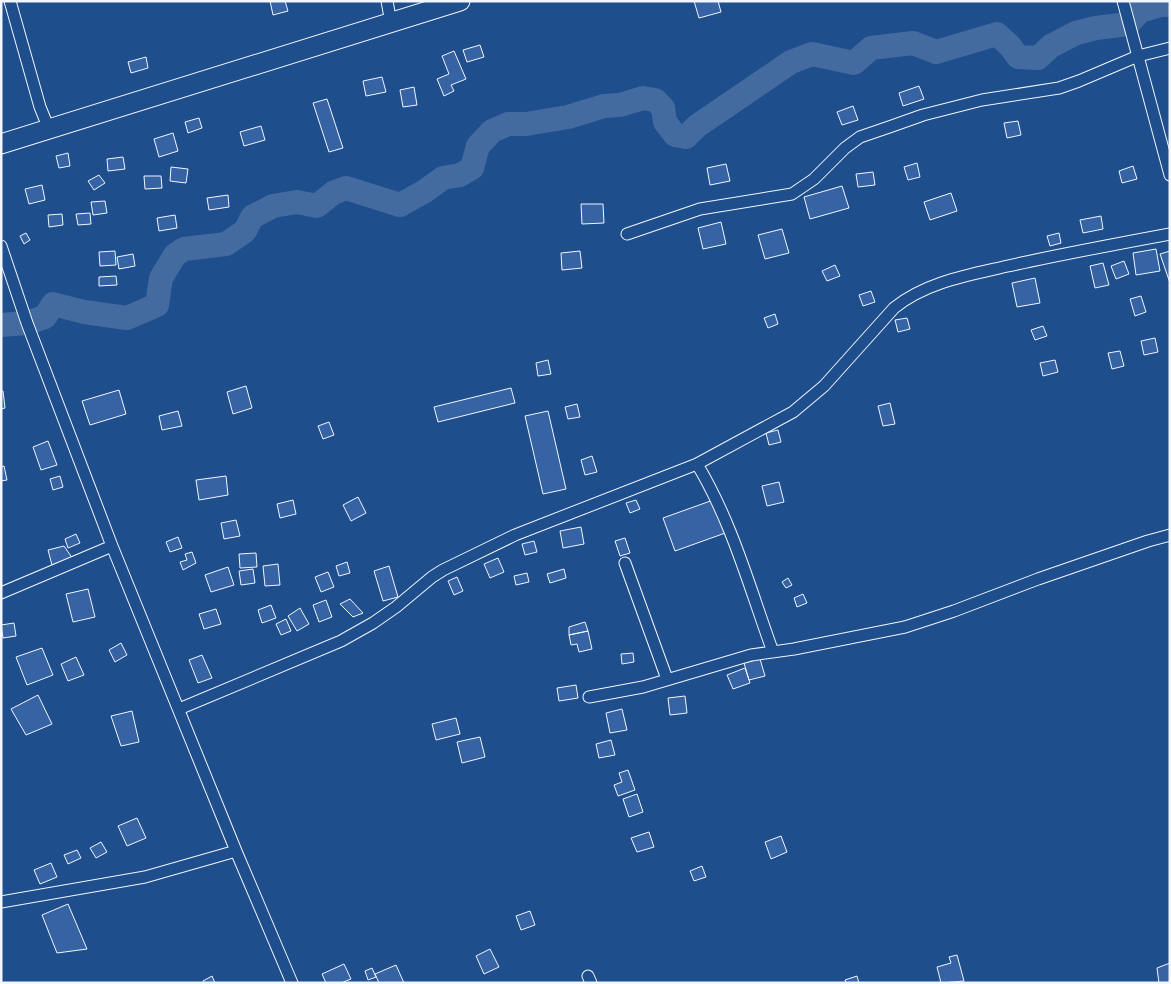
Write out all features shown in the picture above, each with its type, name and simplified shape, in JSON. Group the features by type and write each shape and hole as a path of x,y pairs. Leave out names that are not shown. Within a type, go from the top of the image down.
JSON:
{"main road":[{"path":"1,144 460,1"}],"street":[{"path":"10,1 48,129"},
{"path":"387,1 391,23"},
{"path":"1122,1 1170,175"},
{"path":"627,234 700,209 792,194 814,179 845,148 860,137 923,115 982,100 1059,88 1138,56 1170,48"},
{"path":"179,709 341,641 373,623 396,607 443,570 515,535 697,464 793,412 824,386 894,308 907,298 930,287 971,275 1076,251 1170,234"},
{"path":"1,246 27,323 112,546 236,851 292,983"},
{"path":"697,464 713,491 730,530 774,652"},
{"path":"588,697 643,686 751,655 905,627 954,611 1038,579 1170,535"},
{"path":"1,593 112,546"},
{"path":"626,563 667,679"},
{"path":"1,902 145,877 236,851"}],"building":[{"path":"270,1 285,1 288,11 273,15"},
{"path":"694,1 718,1 721,12 699,18"},
{"path":"480,45 484,57 467,62 463,50"},
{"path":"454,51 466,79 451,85 454,91 444,96 437,79 449,74 442,56"},
{"path":"146,57 148,68 131,73 128,62"},
{"path":"382,77 386,92 366,96 363,81"},
{"path":"919,86 924,99 903,106 899,93"},
{"path":"414,87 417,105 403,107 400,90"},
{"path":"327,99 343,148 329,152 313,103"},
{"path":"853,106 858,120 842,125 837,112"},
{"path":"199,118 202,128 188,133 185,122"},
{"path":"1018,121 1021,135 1007,138 1004,123"},
{"path":"261,126 265,140 244,146 240,132"},
{"path":"173,133 178,151 159,157 154,139"},
{"path":"68,153 70,166 59,168 56,156"},
{"path":"123,157 125,169 108,171 107,159"},
{"path":"917,163 920,177 908,180 904,167"},
{"path":"726,164 730,181 710,185 707,168"},
{"path":"1133,166 1137,179 1122,183 1119,171"},
{"path":"171,167 188,169 186,183 170,181"},
{"path":"873,172 875,185 858,187 856,174"},
{"path":"99,175 105,183 94,190 88,181"},
{"path":"144,176 161,176 162,188 145,189"},
{"path":"42,185 45,200 29,204 25,189"},
{"path":"842,186 849,208 810,219 804,197"},
{"path":"951,193 957,211 930,220 924,202"},
{"path":"228,195 229,207 209,210 207,198"},
{"path":"105,201 107,213 93,215 91,202"},
{"path":"581,204 603,204 604,223 582,224"},
{"path":"90,213 91,224 78,225 76,214"},
{"path":"62,214 63,225 49,227 48,215"},
{"path":"175,215 177,228 159,231 157,218"},
{"path":"1101,216 1103,229 1083,233 1080,220"},
{"path":"721,222 726,244 703,249 698,228"},
{"path":"782,229 789,253 765,259 758,235"},
{"path":"26,233 30,240 24,244 20,236"},
{"path":"1059,233 1061,243 1050,246 1047,236"},
{"path":"1156,249 1160,271 1136,275 1133,253"},
{"path":"115,251 116,265 100,266 99,252"},
{"path":"580,251 582,268 562,270 561,253"},
{"path":"1170,251 1170,283 1160,254"},
{"path":"133,254 135,266 119,269 117,257"},
{"path":"1124,261 1129,274 1116,279 1111,266"},
{"path":"1103,263 1109,285 1095,288 1090,266"},
{"path":"835,265 840,276 827,281 822,271"},
{"path":"116,276 117,285 99,286 99,277"},
{"path":"1035,278 1040,303 1017,307 1012,283"},
{"path":"871,291 875,302 863,306 859,295"},
{"path":"1141,296 1146,312 1135,316 1130,299"},
{"path":"775,314 778,324 768,328 764,318"},
{"path":"907,318 910,329 898,332 895,320"},
{"path":"1043,326 1047,336 1035,340 1031,330"},
{"path":"1155,338 1158,352 1144,355 1141,341"},
{"path":"1120,351 1124,366 1112,369 1108,353"},
{"path":"548,360 551,374 538,376 536,363"},
{"path":"1055,360 1058,372 1043,376 1040,363"},
{"path":"246,386 252,408 233,414 227,392"},
{"path":"511,388 515,403 438,422 434,407"},
{"path":"119,390 126,414 90,425 82,401"},
{"path":"1,391 3,391 5,408 1,409"},
{"path":"890,403 895,424 883,426 878,406"},
{"path":"577,404 580,417 568,419 565,407"},
{"path":"178,411 182,426 162,430 159,416"},
{"path":"548,411 566,489 543,494 525,416"},
{"path":"329,422 334,435 323,439 318,426"},
{"path":"778,430 781,442 769,445 766,433"},
{"path":"48,441 57,465 41,470 33,447"},
{"path":"592,456 597,472 585,475 581,460"},
{"path":"4,466 7,480 1,481 1,467"},
{"path":"60,476 63,487 53,490 50,479"},
{"path":"226,476 228,495 199,500 196,480"},
{"path":"779,482 784,502 767,506 762,486"},
{"path":"358,497 366,513 351,521 343,505"},
{"path":"716,499 728,532 675,551 663,518"},
{"path":"293,500 296,514 280,518 277,504"},
{"path":"636,500 640,509 630,513 626,503"},
{"path":"236,520 240,536 224,539 221,523"},
{"path":"581,527 584,544 563,548 560,531"},
{"path":"76,534 80,543 68,548 65,539"},
{"path":"178,537 182,548 170,552 166,542"},
{"path":"625,538 630,553 620,556 615,541"},
{"path":"534,541 537,552 525,555 522,544"},
{"path":"64,546 73,559 52,565 48,550"},
{"path":"192,552 196,563 183,570 180,562 187,560 185,554"},
{"path":"256,553 257,567 240,568 239,554"},
{"path":"498,558 504,572 490,578 484,564"},
{"path":"347,562 350,573 339,576 336,566"},
{"path":"278,564 280,585 265,586 263,566"},
{"path":"389,566 398,597 383,601 374,571"},
{"path":"228,567 234,585 211,592 205,575"},
{"path":"253,569 255,583 241,585 239,571"},
{"path":"564,569 566,578 550,583 547,574"},
{"path":"328,572 334,587 321,592 315,577"},
{"path":"527,573 529,582 516,585 514,576"},
{"path":"457,577 463,591 454,595 448,581"},
{"path":"788,578 792,585 786,588 782,582"},
{"path":"88,589 95,617 73,622 66,594"},
{"path":"803,594 807,603 797,607 794,598"},
{"path":"350,599 363,613 353,617 340,604"},
{"path":"326,600 332,617 319,622 313,605"},
{"path":"271,605 276,618 262,623 258,610"},
{"path":"300,608 309,624 297,631 288,616"},
{"path":"216,609 221,624 204,629 199,614"},
{"path":"286,619 291,631 281,635 276,624"},
{"path":"585,622 588,631 569,635 569,627"},
{"path":"14,623 16,636 3,638 1,625"},
{"path":"588,631 592,649 579,652 577,644 571,645 569,635"},
{"path":"121,643 127,655 115,662 109,650"},
{"path":"42,648 53,675 27,685 16,657"},
{"path":"633,653 634,662 622,664 621,654"},
{"path":"202,655 212,678 198,683 189,660"},
{"path":"76,657 84,675 68,681 61,664"},
{"path":"760,659 765,676 749,680 744,663"},
{"path":"745,668 750,683 733,689 727,675"},
{"path":"576,685 578,698 559,701 557,688"},
{"path":"38,695 52,724 26,735 11,709"},
{"path":"685,696 687,713 670,715 668,698"},
{"path":"622,709 627,730 610,733 606,713"},
{"path":"132,711 139,742 121,746 111,716"},
{"path":"456,718 460,734 436,740 432,724"},
{"path":"480,737 485,757 462,763 457,742"},
{"path":"611,740 615,755 599,758 596,744"},
{"path":"628,770 635,790 618,796 614,785 622,782 619,773"},
{"path":"637,794 643,812 629,817 623,799"},
{"path":"137,818 146,838 127,846 118,826"},
{"path":"649,832 654,847 637,852 631,838"},
{"path":"781,836 787,852 771,859 765,842"},
{"path":"101,842 107,852 96,858 90,848"},
{"path":"77,850 81,858 68,864 64,855"},
{"path":"51,863 57,877 40,884 34,870"},
{"path":"702,866 706,877 694,881 690,871"},
{"path":"68,904 87,949 57,953 42,915"},
{"path":"530,911 535,925 521,930 516,916"},
{"path":"490,949 499,967 484,974 476,956"},
{"path":"957,955 964,981 941,983 937,967 951,963 949,957"},
{"path":"1170,963 1170,983 1159,983 1157,968"},
{"path":"344,964 351,979 341,983 326,983 322,974"},
{"path":"396,965 404,983 379,983 375,974"},
{"path":"372,968 376,977 368,980 365,971"},
{"path":"212,976 215,983 204,983 203,981"},
{"path":"857,976 859,983 846,983 845,980"}],"waterway":[{"path":"1,325 27,323 45,317 53,304 84,312 127,318 157,305 161,278 175,255 184,249 226,244 245,231 252,217 273,206 297,202 317,206 333,193 346,188 400,205 443,178 460,175 472,168 478,146 492,131 508,124 526,124 568,117 604,106 620,105 643,98 655,100 663,108 665,122 675,135 686,137 697,126 791,62 812,54 854,63 871,48 913,43 936,52 997,34 1010,46 1018,57 1038,58 1051,46 1076,33 1096,28 1128,24 1140,11 1161,5 1170,5"}]}
